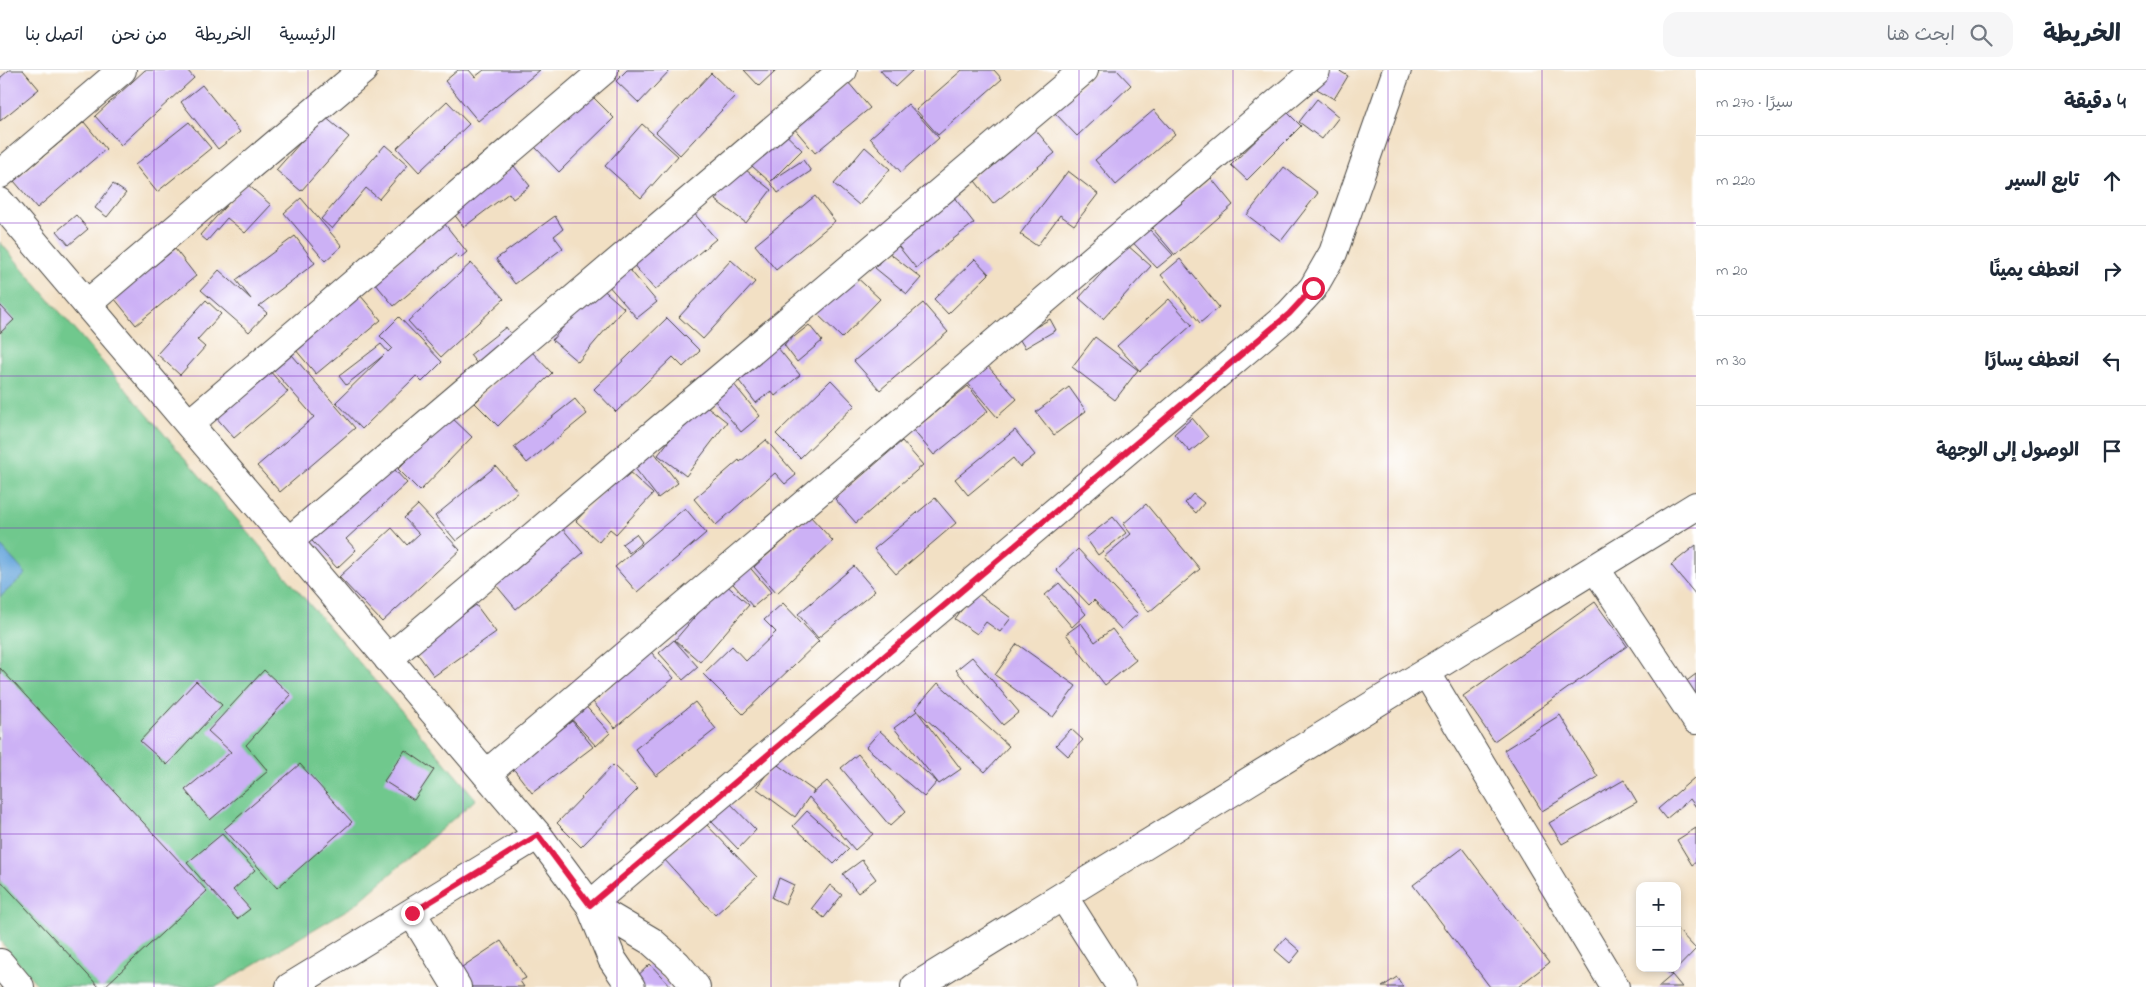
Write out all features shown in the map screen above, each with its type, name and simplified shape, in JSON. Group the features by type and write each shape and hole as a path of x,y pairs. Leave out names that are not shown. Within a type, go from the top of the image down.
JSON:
{"street":[{"path":"0,174 122,70"},
{"path":"87,304 363,70"},
{"path":"189,424 604,70"},
{"path":"289,541 842,70"},
{"path":"388,659 1084,70"},
{"path":"486,774 1316,70"},
{"path":"590,905 1289,314 1313,288 1332,253 1397,70"},
{"path":"0,202 538,835 590,905 612,959 631,987"},
{"path":"916,987 1696,506"},
{"path":"1595,568 1696,720"},
{"path":"1426,672 1614,987"},
{"path":"290,987 538,835"},
{"path":"1063,896 1121,987"},
{"path":"590,905 651,941 677,964 696,987"},
{"path":"412,913 457,987"},
{"path":"0,963 20,987"}],"green space":[{"path":"0,242 476,799 355,905 216,987 39,987 0,941"}],"water":[{"path":"0,545 26,574 0,597"}],"building":[{"path":"9,70 23,70 39,89 0,121 0,78"},
{"path":"145,70 187,70 194,78 121,145 95,116"},
{"path":"458,70 469,70 475,77 484,70 540,70 478,121 445,81"},
{"path":"627,70 670,70 639,103 616,81"},
{"path":"744,70 776,70 759,86"},
{"path":"880,70 913,70 895,87"},
{"path":"962,70 994,70 1002,79 938,135 916,110"},
{"path":"1098,70 1117,70 1131,85 1077,136 1054,112"},
{"path":"1329,70 1338,70 1348,76 1334,99 1317,89"},
{"path":"711,73 735,96 680,155 656,132"},
{"path":"848,82 870,108 815,153 793,127"},
{"path":"202,85 240,132 218,149 181,102"},
{"path":"589,93 614,118 559,172 535,147"},
{"path":"1317,99 1339,117 1322,139 1299,122"},
{"path":"447,101 469,124 419,172 397,148"},
{"path":"908,104 939,138 901,172 870,138"},
{"path":"1154,110 1175,134 1116,185 1095,160"},
{"path":"1286,111 1301,126 1247,180 1231,165"},
{"path":"324,116 349,137 301,191 276,170"},
{"path":"84,122 106,149 37,208 14,181"},
{"path":"189,122 211,148 157,192 135,165"},
{"path":"642,124 678,156 641,198 605,166"},
{"path":"776,125 802,150 771,181 803,160 811,171 778,193 770,182 744,159"},
{"path":"1034,128 1055,153 993,204 972,177"},
{"path":"385,145 408,165 379,199 366,188 332,229 321,219"},
{"path":"865,147 890,169 859,205 834,184"},
{"path":"514,166 530,186 513,199 509,193 464,227 449,208 498,179"},
{"path":"741,166 771,190 746,223 715,200"},
{"path":"1284,167 1318,193 1281,241 1247,215"},
{"path":"1068,171 1098,194 1074,225 1060,215 1037,246 1020,234"},
{"path":"1211,178 1233,205 1175,255 1152,228"},
{"path":"246,183 271,205 245,233 227,218 207,241 200,235"},
{"path":"113,184 126,193 107,217 95,208"},
{"path":"815,196 835,221 776,270 755,245"},
{"path":"953,196 974,223 916,268 895,242"},
{"path":"301,198 342,246 325,261 284,213"},
{"path":"693,212 716,239 655,290 632,263"},
{"path":"76,215 88,229 69,245 57,231"},
{"path":"555,216 563,229 554,236 563,248 515,284 496,259"},
{"path":"1138,217 1173,255 1157,268 1122,231"},
{"path":"444,223 467,252 460,258 456,254 394,306 374,282"},
{"path":"295,236 315,263 259,306 267,313 249,332 201,290 219,270 251,299 236,280"},
{"path":"1127,245 1151,266 1103,319 1079,298"},
{"path":"175,249 196,276 136,325 114,298"},
{"path":"888,252 921,278 907,294 875,268"},
{"path":"620,258 657,302 637,318 599,275"},
{"path":"975,259 989,274 948,314 934,299"},
{"path":"1180,259 1219,307 1200,323 1161,275"},
{"path":"731,260 755,282 703,339 679,317"},
{"path":"471,263 504,299 441,357 408,321"},
{"path":"852,273 880,299 842,338 815,312"},
{"path":"599,286 624,308 578,362 552,340"},
{"path":"360,295 381,320 316,374 295,349"},
{"path":"1169,299 1192,325 1140,371 1117,346"},
{"path":"206,300 221,314 197,340 205,347 180,375 157,354"},
{"path":"923,303 948,332 880,390 854,361"},
{"path":"0,305 14,320 0,333"},
{"path":"399,317 442,362 422,382 416,376 362,429 336,402 384,355 346,385 339,376 381,344 388,352 392,348 380,336"},
{"path":"667,318 700,351 683,367 673,357 616,412 594,389"},
{"path":"1050,319 1056,330 1025,348 1018,337"},
{"path":"809,325 822,341 797,362 784,345"},
{"path":"784,326 793,336 778,348 800,375 775,396 771,391 756,403 736,377"},
{"path":"506,327 518,344 483,371 470,355"},
{"path":"1095,337 1138,370 1115,400 1072,367"},
{"path":"280,341 355,428 280,492 257,466 314,417 262,357"},
{"path":"529,349 552,373 498,426 475,403"},
{"path":"979,356 1017,399 997,417 959,373"},
{"path":"719,366 760,416 741,432 699,382"},
{"path":"269,370 288,392 234,438 215,416"},
{"path":"831,380 855,405 800,458 776,434"},
{"path":"968,386 988,411 934,455 913,430"},
{"path":"1069,387 1086,411 1054,435 1036,412"},
{"path":"695,397 727,422 686,476 658,455 689,415"},
{"path":"575,399 587,414 527,463 514,447"},
{"path":"450,416 472,437 420,491 398,469"},
{"path":"1192,418 1208,437 1190,452 1174,434"},
{"path":"1015,430 1035,455 1020,467 1013,458 968,495 955,479"},
{"path":"644,439 678,483 658,498 624,454"},
{"path":"766,440 796,475 785,484 775,473 716,525 694,499 739,460 740,462"},
{"path":"902,441 923,465 856,523 835,499"},
{"path":"380,454 407,483 346,539 356,550 337,568 300,528"},
{"path":"496,466 518,492 456,541 435,516"},
{"path":"625,468 653,494 616,534 610,529 599,542 576,521"},
{"path":"1193,494 1204,503 1196,513 1185,503"},
{"path":"935,498 956,523 896,574 874,549"},
{"path":"1146,504 1200,569 1149,612 1104,557 1131,534 1123,524"},
{"path":"418,505 460,550 382,622 339,577 392,528 407,545 419,534 404,518"},
{"path":"685,508 706,533 637,592 615,567"},
{"path":"810,516 833,541 777,593 754,567"},
{"path":"1113,517 1126,533 1098,555 1086,538"},
{"path":"562,528 583,553 516,609 495,584"},
{"path":"636,534 642,542 629,553 622,544"},
{"path":"1696,545 1696,595 1671,565"},
{"path":"1078,549 1138,614 1121,629 1094,600 1089,605 1056,570"},
{"path":"746,563 771,592 753,607 728,578"},
{"path":"854,566 875,591 818,638 798,614"},
{"path":"724,583 749,605 700,662 675,640"},
{"path":"1059,583 1086,614 1072,627 1045,595"},
{"path":"975,591 1011,618 1000,632 986,622 977,634 955,619"},
{"path":"1595,602 1627,646 1494,741 1463,696"},
{"path":"783,603 819,641 743,714 703,674 732,646 746,661 776,632 764,620"},
{"path":"476,605 496,632 434,676 414,649"},
{"path":"1081,623 1095,642 1112,629 1136,660 1105,685 1066,634"},
{"path":"674,640 698,667 683,680 659,653"},
{"path":"1017,644 1076,686 1053,717 995,675"},
{"path":"651,652 674,678 615,728 593,702"},
{"path":"972,657 1019,712 1003,725 956,670"},
{"path":"0,668 207,891 104,987 99,987 0,880"},
{"path":"264,670 291,695 246,745 268,771 210,820 185,790 231,752 208,731"},
{"path":"1696,674 1696,700 1680,686"},
{"path":"196,681 222,705 167,765 140,741"},
{"path":"938,683 1009,746 985,772 915,709"},
{"path":"580,700 610,733 596,746 566,713"},
{"path":"695,702 716,729 656,776 635,749"},
{"path":"917,711 961,769 939,784 894,728"},
{"path":"1560,715 1598,777 1542,811 1504,750"},
{"path":"572,721 593,747 532,793 512,767"},
{"path":"1071,729 1083,740 1068,756 1056,745"},
{"path":"880,731 937,782 924,797 866,747"},
{"path":"405,750 434,770 414,800 384,781"},
{"path":"858,754 906,811 890,826 841,768"},
{"path":"775,763 814,791 812,794 827,781 873,834 855,850 809,797 795,817 756,788"},
{"path":"300,764 352,822 277,888 224,829"},
{"path":"613,765 638,789 581,847 557,823"},
{"path":"1694,778 1696,780 1696,807 1690,799 1666,819 1658,809"},
{"path":"1624,780 1637,802 1562,844 1549,823"},
{"path":"728,801 756,830 738,849 710,820"},
{"path":"807,811 849,849 834,864 793,826"},
{"path":"705,823 757,877 715,915 664,859"},
{"path":"1696,828 1696,862 1692,865 1677,840"},
{"path":"222,834 255,870 233,890 250,909 237,919 187,863"},
{"path":"1462,848 1549,963 1518,987 1490,987 1413,885"},
{"path":"862,860 876,879 858,893 843,874"},
{"path":"779,878 794,885 785,904 772,898"},
{"path":"830,885 842,895 824,918 812,908"},
{"path":"1681,933 1696,949 1681,965"},
{"path":"1285,938 1300,951 1290,963 1275,950"},
{"path":"501,941 526,978 520,981 524,987 472,987 459,969"},
{"path":"650,964 671,987 634,987 630,983"},
{"path":"1672,975 1682,987 1658,987"},
{"path":"1397,977 1403,987 1382,987"}],"route":[{"path":"412,913 538,835 590,905 1289,314 1313,288"}]}
